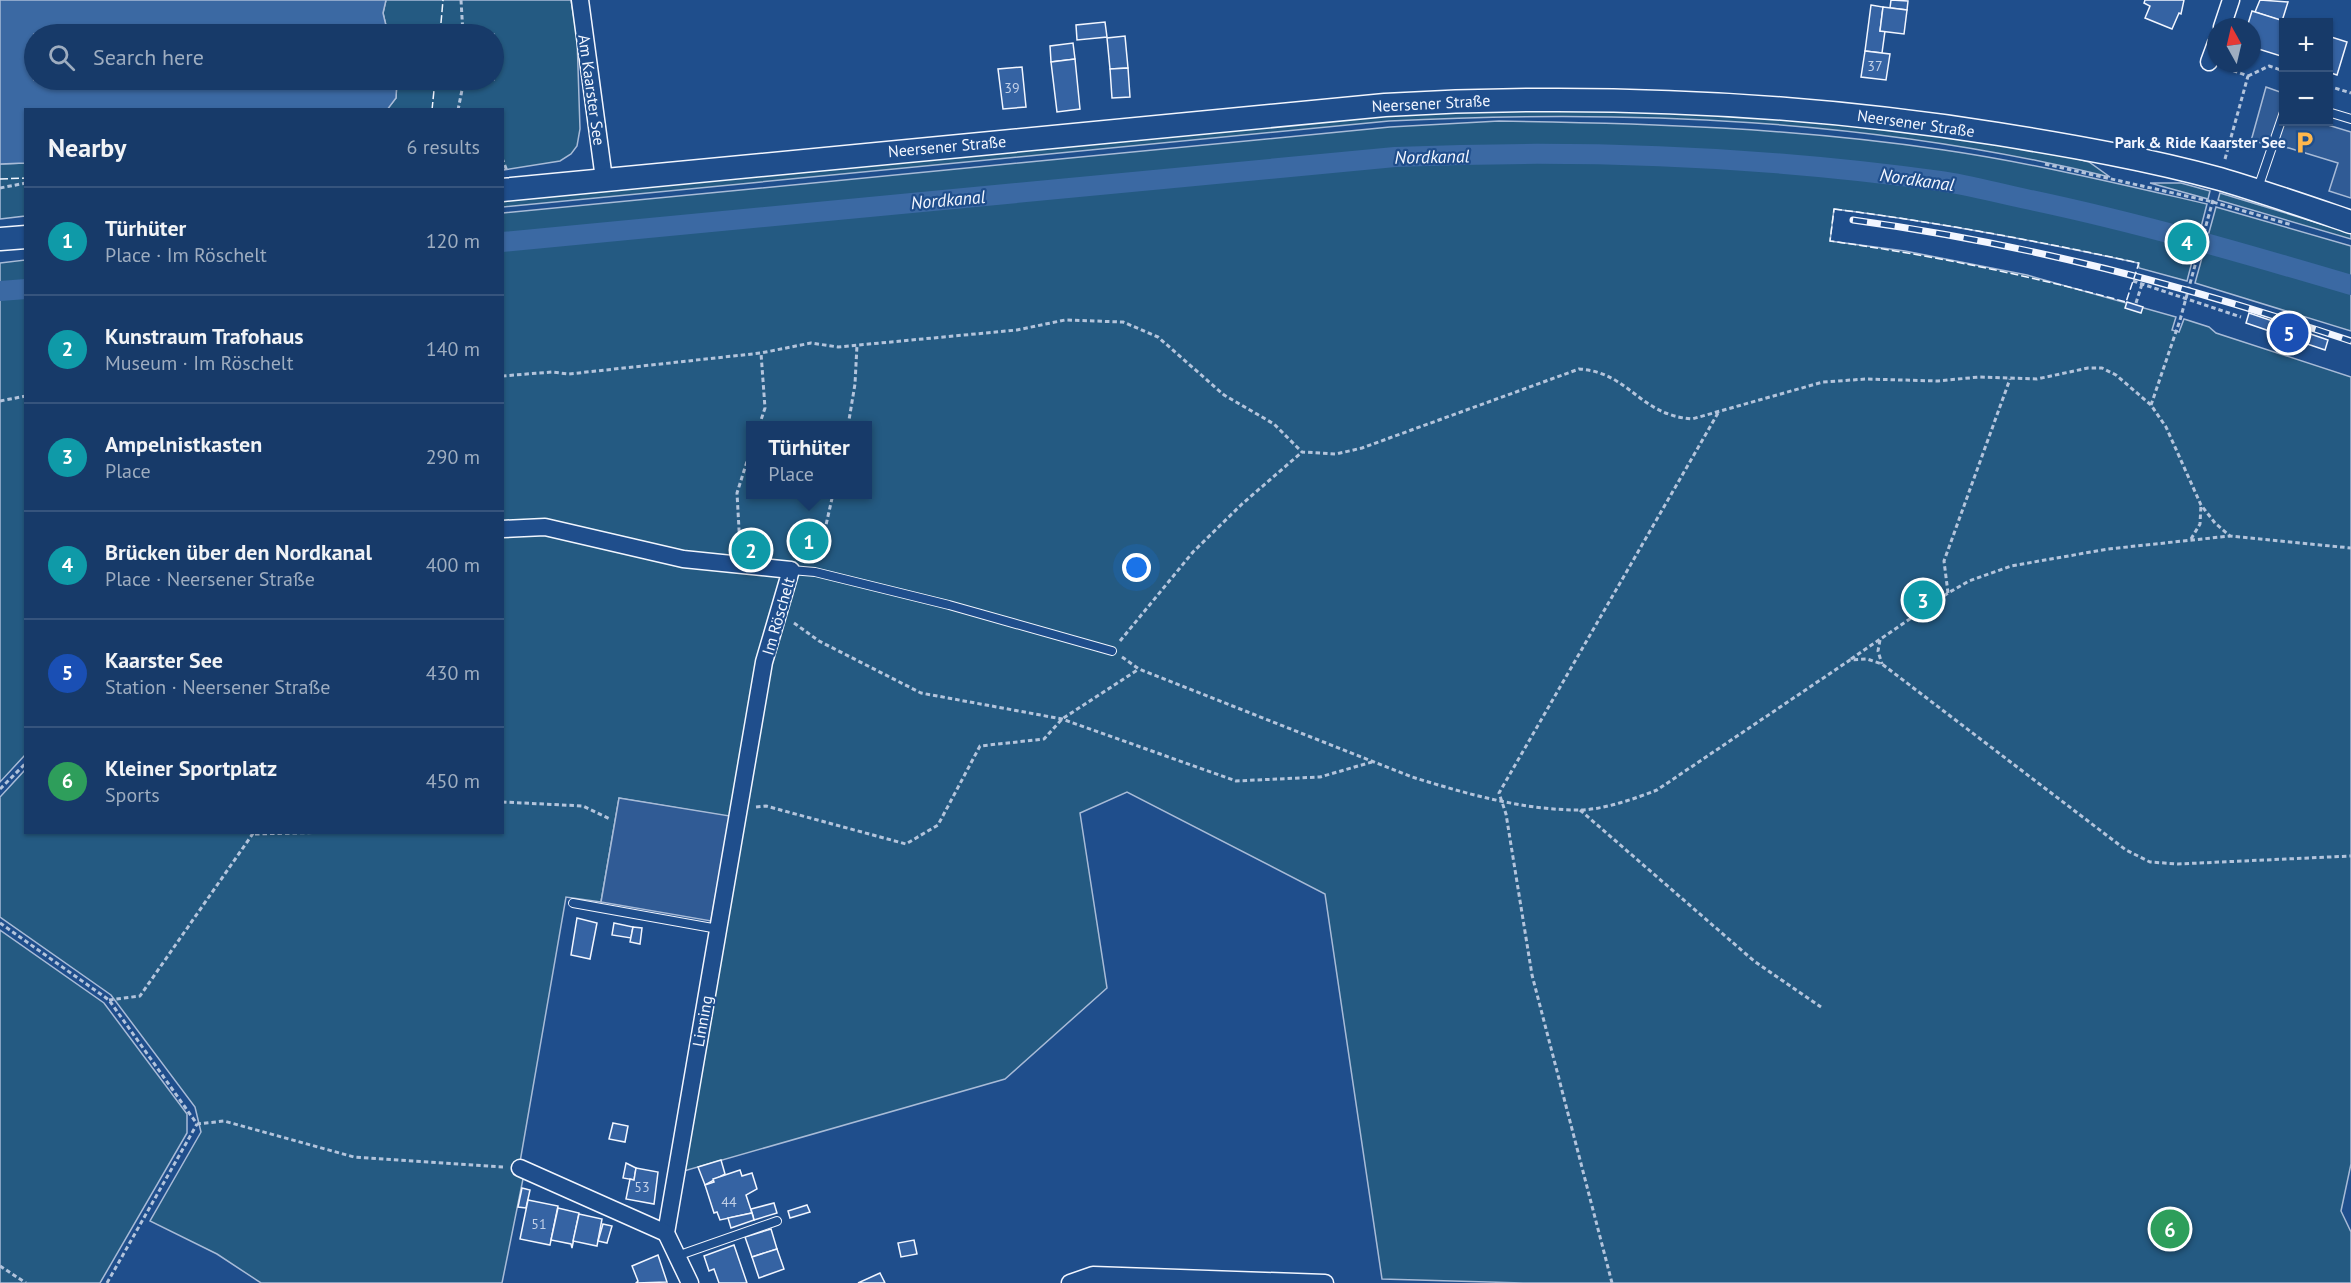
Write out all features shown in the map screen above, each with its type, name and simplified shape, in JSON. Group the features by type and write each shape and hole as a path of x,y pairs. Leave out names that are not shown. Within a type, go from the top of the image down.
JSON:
{"main road":[{"name":"Neersener Straße","path":"504,190 1384,105 1553,98 1696,102 1861,116 2044,142 2139,160 2219,179 2351,222"},
{"path":"0,239 24,237"}],"street":[{"name":"Am Kaarster See","path":"580,0 604,179"},
{"path":"2225,18 2231,0"},
{"name":"Im Röschelt","path":"504,529 545,527 683,559 791,570 764,662 739,809"},
{"name":"Linning","path":"666,1233 739,809"},
{"path":"520,1168 666,1233 690,1283"},
{"path":"1070,1283 1093,1275 1325,1283"}],"lane":[{"path":"2333,114 2351,119"},
{"path":"2257,191 2279,124"},
{"path":"791,570 815,572 949,604 1112,651"},
{"path":"573,903 718,929"},
{"path":"677,1256 777,1221"}],"path":[{"path":"462,0 463,24"},
{"path":"2237,72 2248,76 2269,66 2279,70"},
{"path":"2219,179 2248,76"},
{"path":"2333,88 2351,93"},
{"path":"458,108 462,90"},
{"path":"2044,164 2213,202 2298,227"},
{"path":"0,188 24,183"},
{"path":"2151,405 2187,298 2213,202"},
{"path":"2133,281 2241,317"},
{"path":"2136,303 2142,284"},
{"path":"504,376 552,372 569,374 761,353 811,343 838,347 1017,330 1065,320 1123,321 1158,337 1224,395 1274,424 1302,452 1336,454 1362,448 1580,369 1598,370 1612,376 1656,411 1674,418 1692,419 1823,382 1866,379 1938,381 1979,377 2037,379 2088,368 2102,368 2116,375 2151,405 2166,427 2201,505 2215,523 2230,536"},
{"path":"849,421 855,384 857,345"},
{"path":"761,353 765,408 761,421"},
{"path":"1947,593 1944,561 2010,379"},
{"path":"0,400 24,396"},
{"path":"1612,1283 1532,975 1506,814 1499,793 1718,412"},
{"path":"1302,452 1242,504 1193,552 1112,651 1139,669 1373,761 1451,789 1501,800 1580,810 1638,798 1657,790 1969,580 2012,566 2108,549 2191,539 2230,536 2351,548"},
{"path":"742,565 737,493 746,465"},
{"path":"815,572 812,551 826,525 832,499"},
{"path":"2191,539 2200,524 2201,505"},
{"path":"780,613 819,640 921,693 1062,719 1236,781 1320,777 1373,761"},
{"path":"1880,638 1878,651 1882,664"},
{"path":"1850,660 1867,659 1882,664 2126,850 2150,862 2178,864 2351,856"},
{"path":"739,809 766,806 906,844 938,825 980,746 1044,739 1062,719 1139,669"},
{"path":"0,789 24,765"},
{"path":"504,802 583,806 610,819"},
{"path":"1580,810 1754,961 1821,1007"},
{"path":"109,999 140,996 253,834"},
{"path":"0,923 109,999 197,1124"},
{"path":"197,1124 224,1121 354,1157 520,1168"},
{"path":"107,1283 197,1124"},
{"path":"0,1266 26,1283"}],"shaded area":[{"path":"0,0 386,0 383,13 386,24 24,24 24,90 396,90 396,98 388,108 24,108 24,163 0,164"},
{"path":"386,0 571,0 577,37 580,129 577,146 571,154 560,161 504,170 504,108 388,108 396,98 396,90 504,90 504,24 386,24 383,13"},
{"name":"Park & Ride Kaarster See","path":"2266,87 2279,92 2279,126 2331,126 2351,132 2351,198 2329,191 2338,163 2289,148 2251,141"},
{"path":"1609,108 1783,118 2044,150 2089,162 2110,177 2021,157 1932,142 1842,131 1661,118 1480,118 1389,121 504,207 504,200 1388,114"},
{"path":"1499,121 1666,125 1833,136 2010,161 2207,204 2187,281 2139,268 2138,263 2062,247 1949,226 1834,209 1830,241 1905,251 2027,275 2176,317 2172,330 2179,332 2184,319 2209,327 2216,333 2351,377 2351,1164 2341,1211 2351,1232 2351,1283 1523,1283 1382,1279 1325,894 1127,792 1080,813 1107,988 1005,1079 684,1171 744,819 619,798 601,902 566,897 520,1162 524,1174 502,1283 261,1283 217,1254 150,1221 201,1132 195,1107 111,995 0,917 0,797 24,771 24,834 504,834 504,535 544,533 766,573 758,558 684,554 504,524 504,213 1390,127"},
{"path":"24,163 24,216 0,219 0,164"},
{"path":"2150,183 2181,183 2210,191 2208,199"},
{"path":"2220,193 2351,233 2351,239 2218,200"},
{"path":"2216,207 2351,246 2351,331 2195,283"},
{"path":"24,260 24,756 0,782 0,263"},
{"path":"619,798 730,816 711,921 601,902"},
{"path":"0,930 104,1003 187,1114 187,1133 100,1283 0,1283"}],"building":[{"path":"1891,0 1908,1 1907,10 1890,8"},
{"path":"2145,0 2184,0 2181,14 2179,13 2172,29 2145,18 2150,6 2144,3"},
{"path":"2260,0 2288,2 2283,18 2279,20 2255,12"},
{"path":"1871,5 1883,7 1880,31 1885,31 1882,53 1865,51"},
{"path":"1883,7 1907,10 1904,34 1880,31"},
{"path":"2252,11 2279,19 2279,55 2261,50 2261,18 2250,18"},
{"path":"1105,22 1107,37 1077,40 1076,25"},
{"path":"1125,36 1128,68 1110,69 1107,38"},
{"path":"2333,38 2347,42 2337,75 2333,74"},
{"path":"1073,43 1075,59 1051,62 1050,46"},
{"path":"1865,51 1890,54 1886,80 1861,77"},
{"path":"1075,59 1080,109 1057,112 1051,62"},
{"path":"1022,67 1026,107 1003,109 998,69"},
{"path":"1128,68 1130,97 1112,98 1110,69"},
{"path":"2127,302 2143,307 2141,313 2125,308"},
{"path":"2249,313 2328,340 2325,350 2246,323"},
{"path":"577,918 597,923 590,959 571,955"},
{"path":"614,923 633,927 631,938 612,935"},
{"path":"633,927 642,928 640,944 630,942"},
{"path":"613,1123 628,1126 625,1142 609,1139"},
{"path":"721,1160 725,1174 705,1185 698,1167"},
{"path":"626,1163 636,1168 634,1180 623,1178"},
{"path":"636,1168 658,1172 654,1204 626,1199 630,1179 634,1180"},
{"path":"740,1170 742,1176 752,1173 757,1189 746,1195 752,1213 720,1220 717,1212 714,1213 705,1185 714,1182 713,1179"},
{"path":"522,1188 530,1190 526,1208 518,1207"},
{"path":"528,1200 558,1206 550,1245 520,1239"},
{"path":"774,1203 777,1213 754,1220 751,1209"},
{"path":"807,1205 810,1212 790,1218 788,1211"},
{"path":"558,1208 579,1213 572,1248 571,1244 551,1240"},
{"path":"752,1213 754,1220 731,1228 728,1218"},
{"path":"579,1214 602,1219 597,1246 573,1241"},
{"path":"603,1224 612,1226 607,1243 598,1241"},
{"path":"771,1229 777,1249 752,1257 745,1237"},
{"path":"914,1240 917,1254 901,1257 898,1243"},
{"path":"734,1245 747,1283 719,1283 714,1269 709,1271 704,1256"},
{"path":"777,1249 784,1269 759,1278 752,1257"},
{"path":"658,1255 667,1282 636,1283 638,1281 632,1266"},
{"path":"880,1273 885,1283 858,1283"}],"waterway":[{"name":"Nordkanal","path":"504,242 1395,157 1600,154 1736,160 1872,172 1951,183 2149,228 2351,285"},
{"name":"Nordkanal","path":"0,291 24,289"}],"railway":[{"path":"1853,220 1981,241 2105,268 2227,302 2351,341"}],"fence":[{"path":"441,24 443,0"},
{"path":"432,108 434,90"},
{"path":"0,179 24,178"},
{"path":"1834,209 1987,233 2139,263 2126,302 1979,267 1830,241 1834,209"}],"place":[{"name":"Park & Ride Kaarster See","path":"2304,142"},
{"name":"Brücken über den Nordkanal","path":"2187,242"},
{"name":"Kaarster See","path":"2289,333"},
{"name":"Türhüter","path":"809,541"},
{"name":"Kunstraum Trafohaus","path":"751,550"},
{"name":"Ampelnistkasten","path":"1923,600"},
{"name":"Kleiner Sportplatz","path":"2170,1229"}]}
